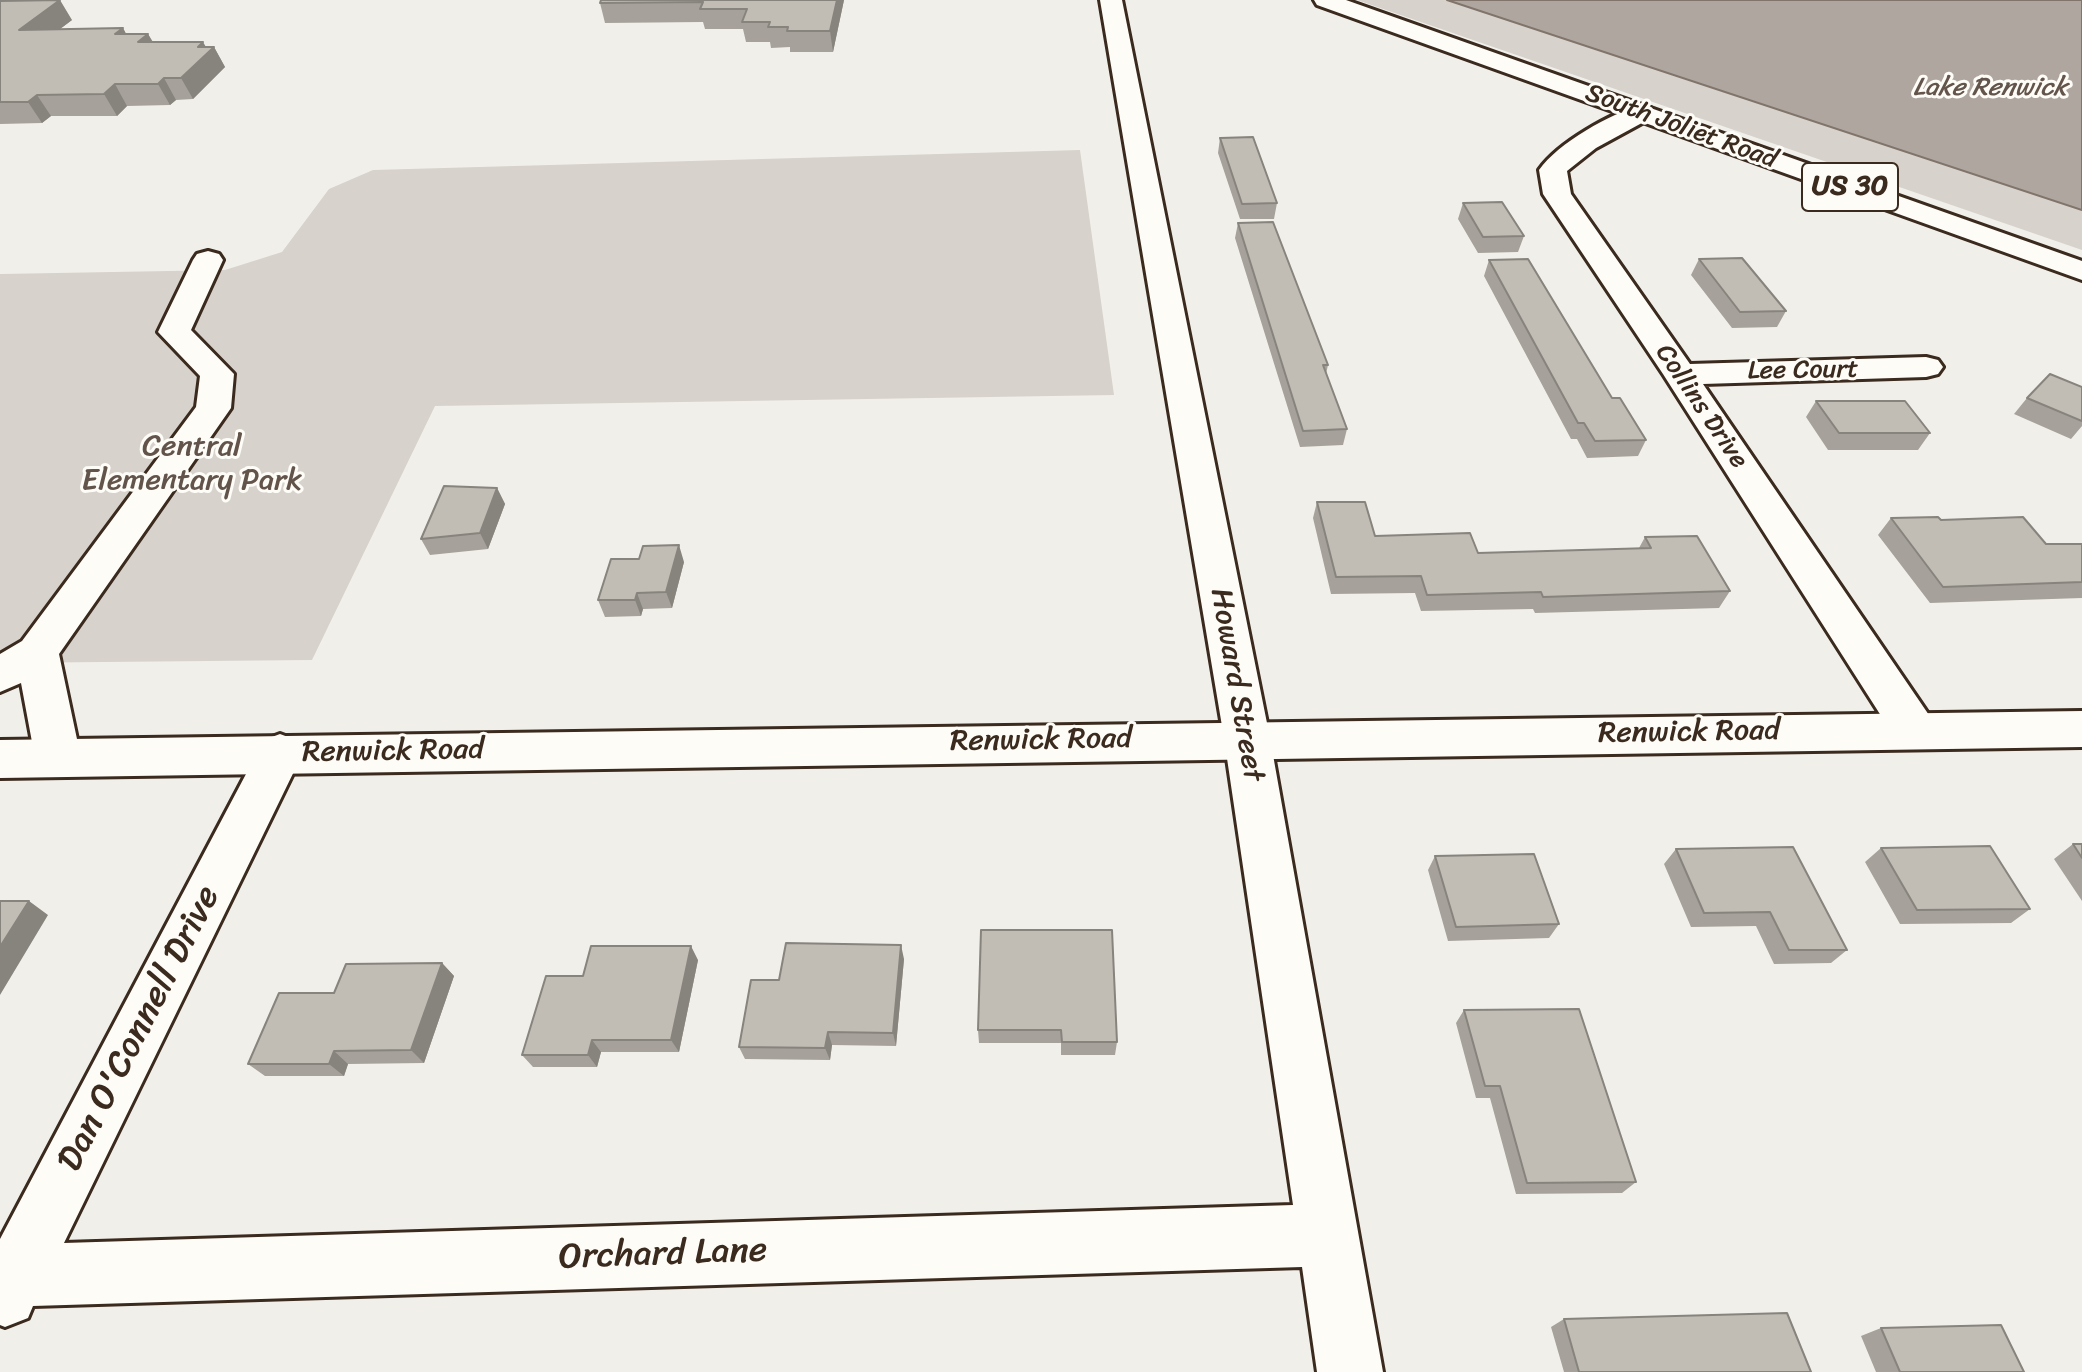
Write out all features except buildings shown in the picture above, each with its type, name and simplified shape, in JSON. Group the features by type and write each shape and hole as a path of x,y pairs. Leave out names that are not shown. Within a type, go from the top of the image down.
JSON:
{"street":[{"name":"Howard Street","path":"1111,0 1247,738 1350,1372"},
{"name":"South Joliet Road","path":"1325,0 2082,271"},
{"name":"Collins Drive","path":"1642,113 1565,157 1553,170 1557,194 1680,374 1915,731"},
{"path":"0,675 37,652 213,408 217,374 174,332 208,260"},
{"name":"Lee Court","path":"1680,374 1926,367"},
{"path":"37,652 58,758"},
{"name":"Renwick Road","path":"0,759 1247,738 2082,729"},
{"name":"Dan O'Connell Drive","path":"5,1285 280,753"},
{"name":"Orchard Lane","path":"5,1285 1326,1235"}],"green space":[{"name":"Lake Renwick","path":"1357,0 2082,0 2082,250"},
{"name":"Central Elementary Park","path":"1080,150 1114,395 435,406 312,660 0,663 0,274 225,270 282,252 329,189 373,170"}],"water":[{"name":"Lake Renwick","path":"1447,0 2082,0 2082,210"}]}
